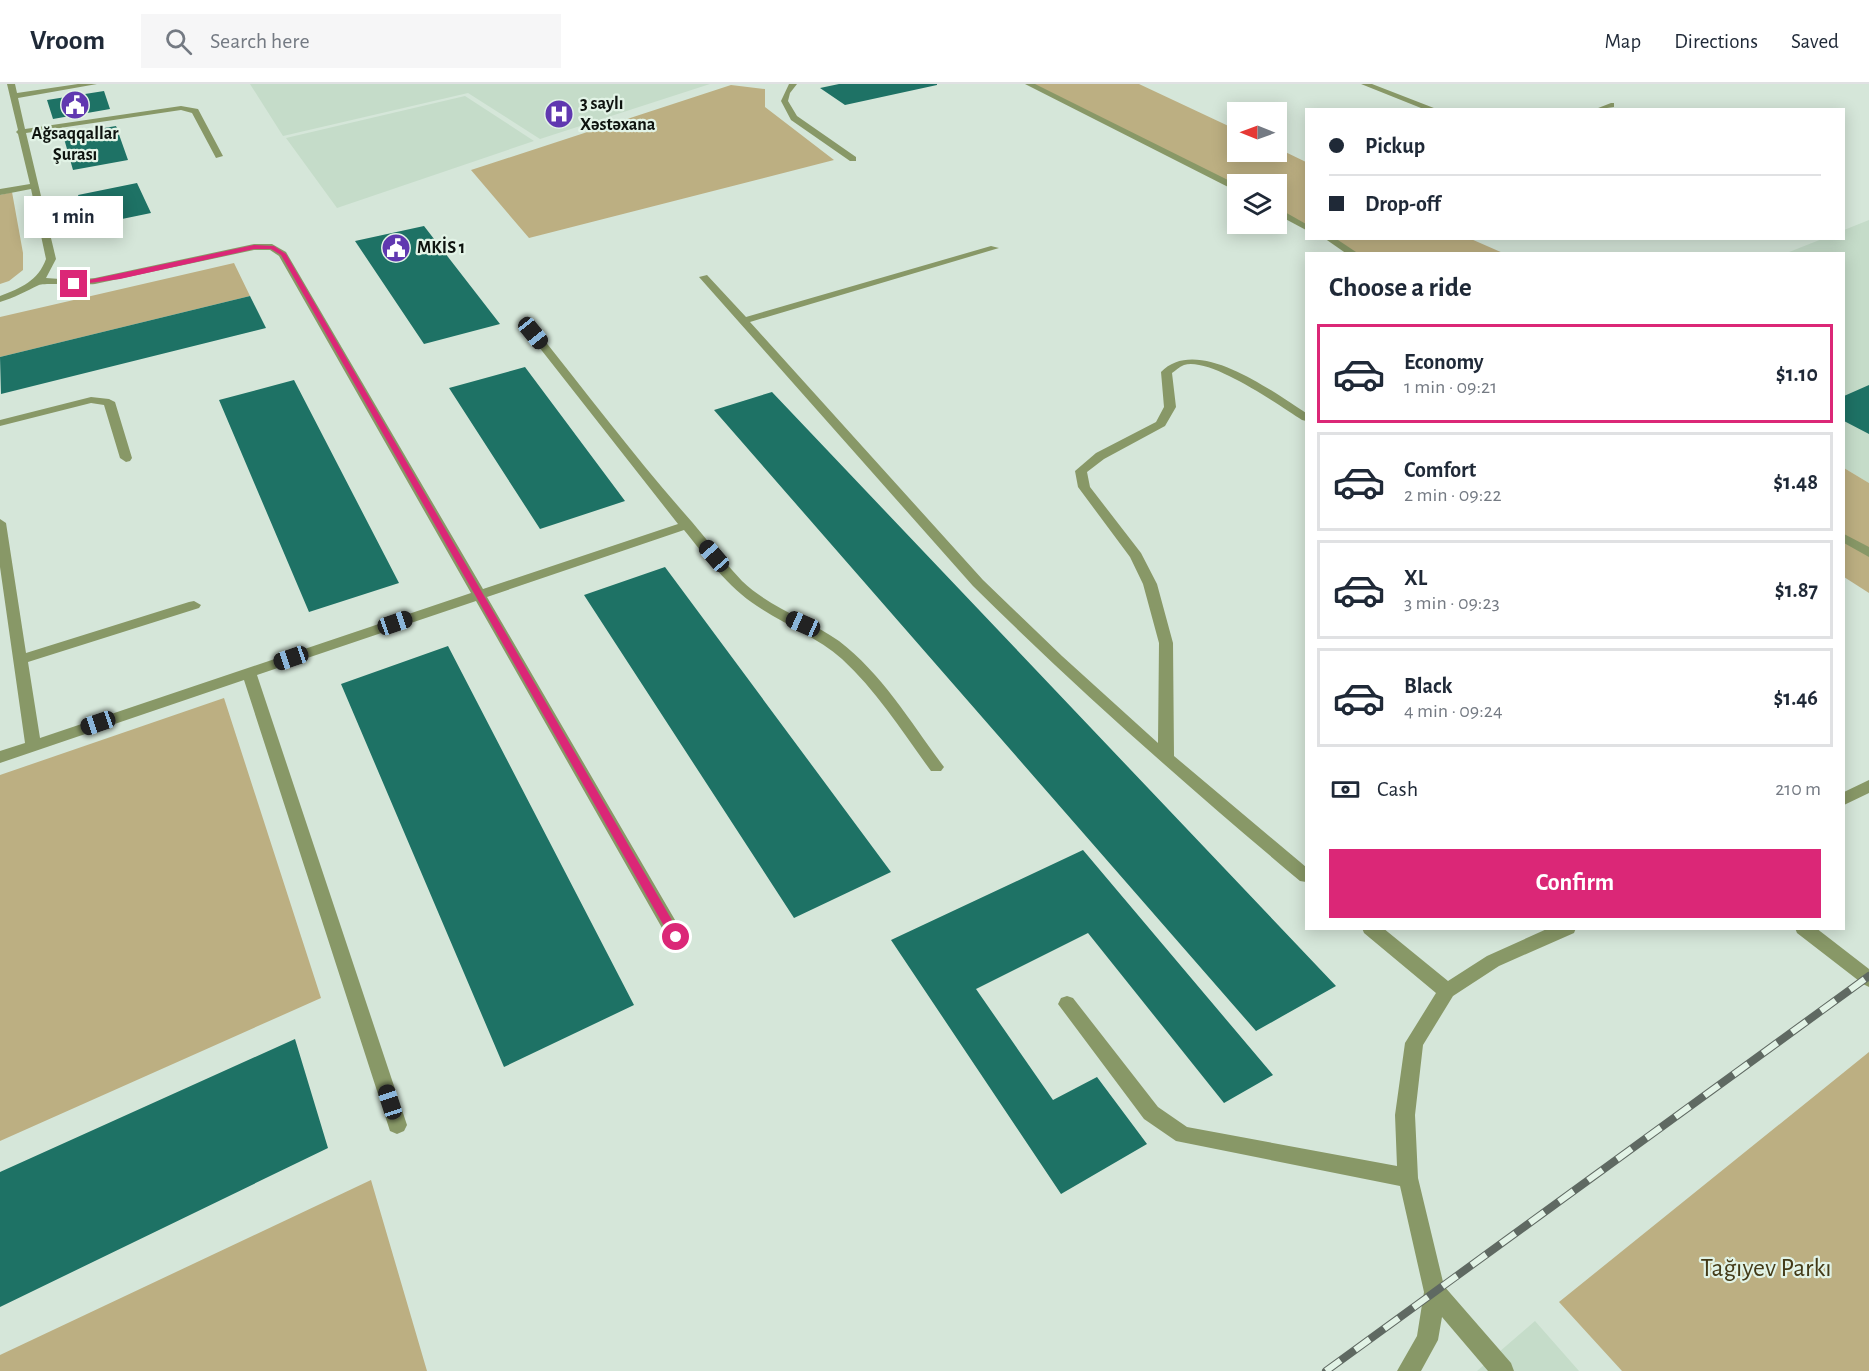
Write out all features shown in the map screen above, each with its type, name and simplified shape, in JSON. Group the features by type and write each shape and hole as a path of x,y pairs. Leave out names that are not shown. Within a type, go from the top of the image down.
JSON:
{"street":[{"path":"0,299 23,291 40,281 48,270 51,259 20,132 11,84"},
{"path":"14,96 93,84"},
{"path":"794,84 786,92 783,102 786,109 794,118 854,159"},
{"path":"1029,84 1227,183"},
{"path":"1365,84 1430,108"},
{"path":"1602,108 1611,105"},
{"path":"20,132 182,108 195,111 219,156"},
{"path":"0,192 33,186"},
{"path":"1287,216 1305,225"},
{"path":"1331,240 1351,252"},
{"path":"40,281 74,284 95,281 254,247 272,247 283,254 676,937"},
{"path":"744,321 994,248"},
{"path":"704,277 978,583 1062,665 1166,759 1305,875"},
{"path":"533,333 687,525 740,586 771,610 803,624 836,646 860,669 936,767"},
{"path":"1166,759 1166,643 1150,584 1136,556 1084,487 1081,471 1100,456 1161,424 1170,407 1166,372 1183,362 1206,363 1233,373 1305,417"},
{"path":"0,423 91,400 109,402 126,458"},
{"path":"0,523 33,745"},
{"path":"0,757 687,525"},
{"path":"1845,539 1869,553"},
{"path":"20,660 194,605"},
{"path":"249,672 397,1125"},
{"path":"1845,798 1869,786"},
{"path":"1372,930 1447,992"},
{"path":"1408,1371 1427,1340 1435,1292 1408,1178 1405,1115 1414,1043 1447,992 1493,961 1563,930"},
{"path":"1806,930 1869,979"},
{"path":"1067,1004 1151,1113 1183,1135 1408,1178"},
{"path":"1435,1292 1503,1371"}],"shaded area":[{"name":"3 saylı Xəstəxana","path":"250,84 710,84 540,139 468,93 283,136"},
{"path":"465,96 534,141 337,208 286,138"},
{"path":"1869,220 1869,483 1845,469 1845,252 1789,252 1819,240 1845,240 1845,230"},
{"path":"1535,1321 1579,1371 1477,1371"}],"green space":[{"path":"1029,84 1139,84 1227,125 1227,162 1287,162 1287,153 1305,162 1305,226 1287,216 1287,174 1227,174 1227,184"},
{"path":"731,85 765,89 765,107 834,160 529,238 471,170"},
{"path":"12,192 23,253 23,270 9,281 0,284 0,195"},
{"path":"1330,240 1473,240 1501,252 1353,252"},
{"path":"234,263 250,296 0,357 0,317"},
{"path":"1845,469 1869,483 1869,593 1845,578"},
{"path":"224,698 321,998 0,1141 0,775"},
{"name":"Tağıyev Parkı","path":"1869,1052 1869,1371 1622,1371 1559,1302"},
{"path":"371,1180 427,1371 0,1371 0,1355"}],"building":[{"path":"839,84 937,85 845,105 820,88"},
{"path":"104,91 110,109 53,119 47,100"},
{"path":"116,126 128,160 73,170 63,135"},
{"path":"137,183 151,213 88,226 78,195"},
{"path":"424,226 500,324 424,344 355,241"},
{"path":"250,296 266,328 1,394 0,357"},
{"path":"525,367 625,501 540,529 449,388"},
{"path":"294,380 399,583 309,612 219,400"},
{"path":"1869,385 1869,434 1845,422 1845,396"},
{"path":"772,392 1336,986 1256,1031 714,410"},
{"path":"665,567 891,872 794,918 584,595"},
{"path":"448,646 634,1005 504,1067 341,684"},
{"path":"1083,850 1273,1075 1224,1103 1088,933 976,989 1053,1100 1097,1077 1147,1144 1061,1194 891,940"},
{"path":"295,1039 328,1148 0,1307 0,1172"}],"railway":[{"path":"1326,1371 1869,976"}],"place":[{"name":"Ağsaqqallar Şurası","path":"75,105"},
{"name":"3 saylı Xəstəxana","path":"559,114"},
{"name":"MKİS 1","path":"396,248"}],"route":[{"path":"74,284 120,277 254,247 272,247 283,254 676,937"}]}
